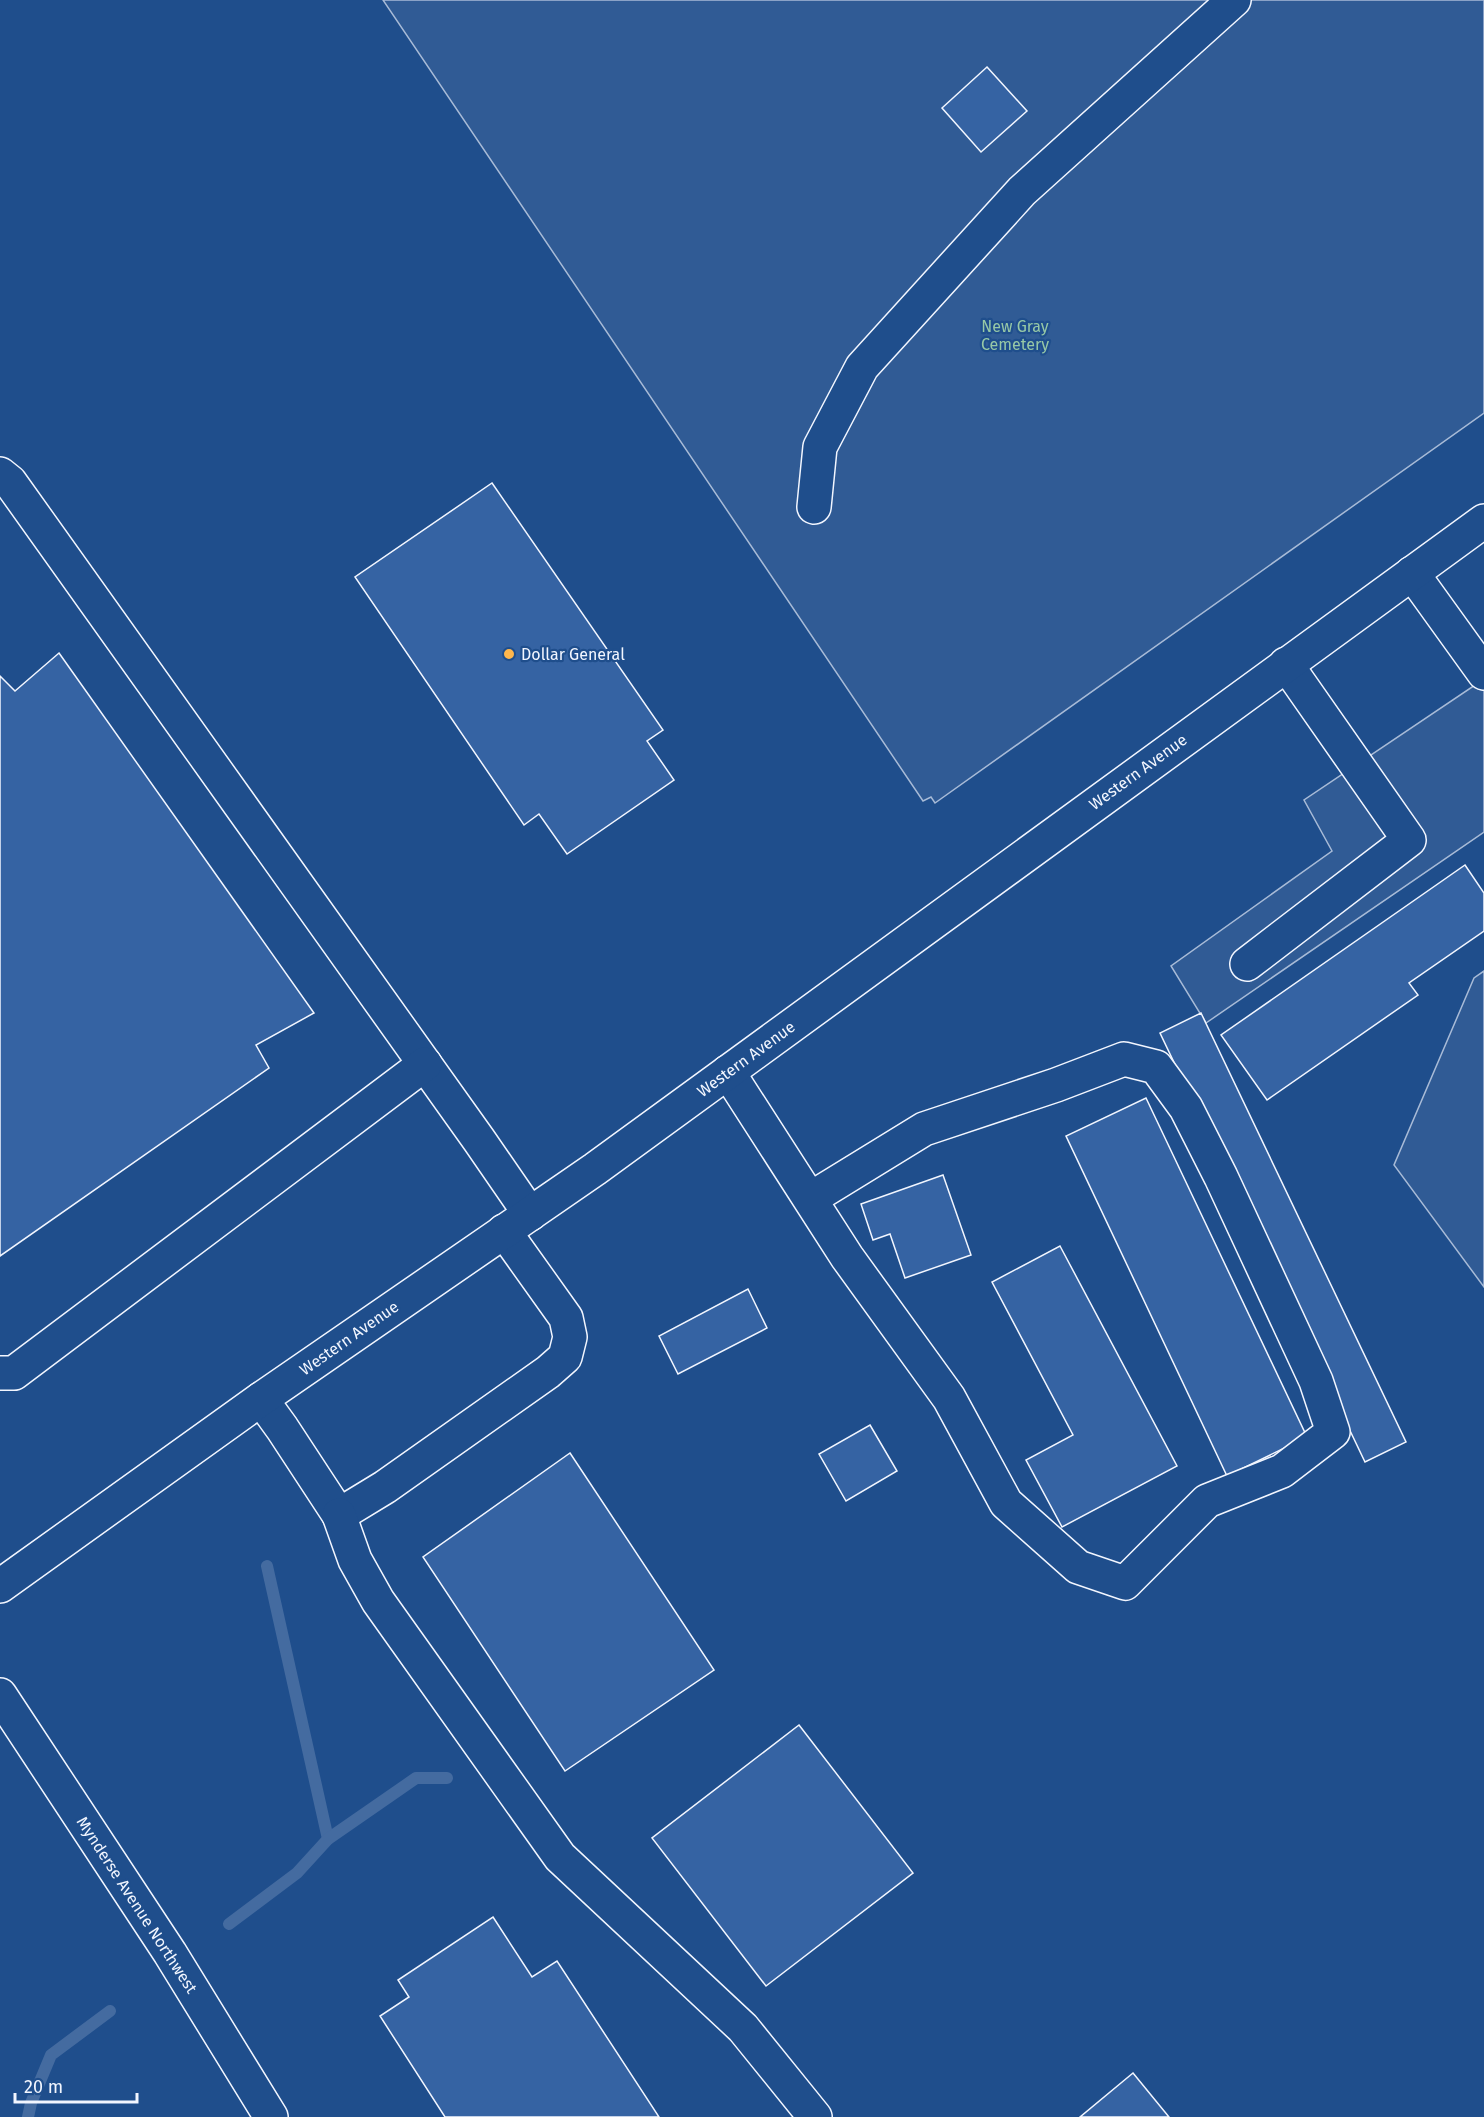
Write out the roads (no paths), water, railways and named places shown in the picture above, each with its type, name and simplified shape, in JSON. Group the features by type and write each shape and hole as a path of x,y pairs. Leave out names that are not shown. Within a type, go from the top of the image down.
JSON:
{"main road":[{"path":"814,507 820,447 862,367 1022,191 1234,0"},
{"path":"0,474 10,482 425,1064 517,1223 566,1318 570,1337 565,1357 548,1372 385,1487 339,1515"},
{"name":"Western Avenue","path":"0,1586 261,1399 595,1169 1484,520"},
{"path":"1412,573 1484,673"},
{"path":"1247,964 1408,840 1286,664"},
{"path":"728,1072 847,1257 949,1398 1006,1503 1078,1567 1125,1583 1207,1501 1282,1471 1333,1432 1316,1381 1221,1177 1186,1108 1156,1067 1124,1059 1056,1085 924,1129 810,1199"},
{"path":"0,1373 14,1373 425,1064"},
{"path":"261,1399 339,1515 355,1560 378,1601 560,1857 743,2028 815,2117"},
{"name":"Mynderse Avenue Northwest","path":"0,1695 170,1953 271,2117"}],"waterway":[{"path":"267,1566 328,1839"},
{"path":"229,1924 297,1873 328,1839 416,1778 447,1778"},
{"path":"28,2117 31,2103 51,2055 110,2011"}],"place":[{"name":"Dollar General","path":"509,654"}],"park label":[{"name":"New Gray Cemetery","path":"1015,335"}]}
